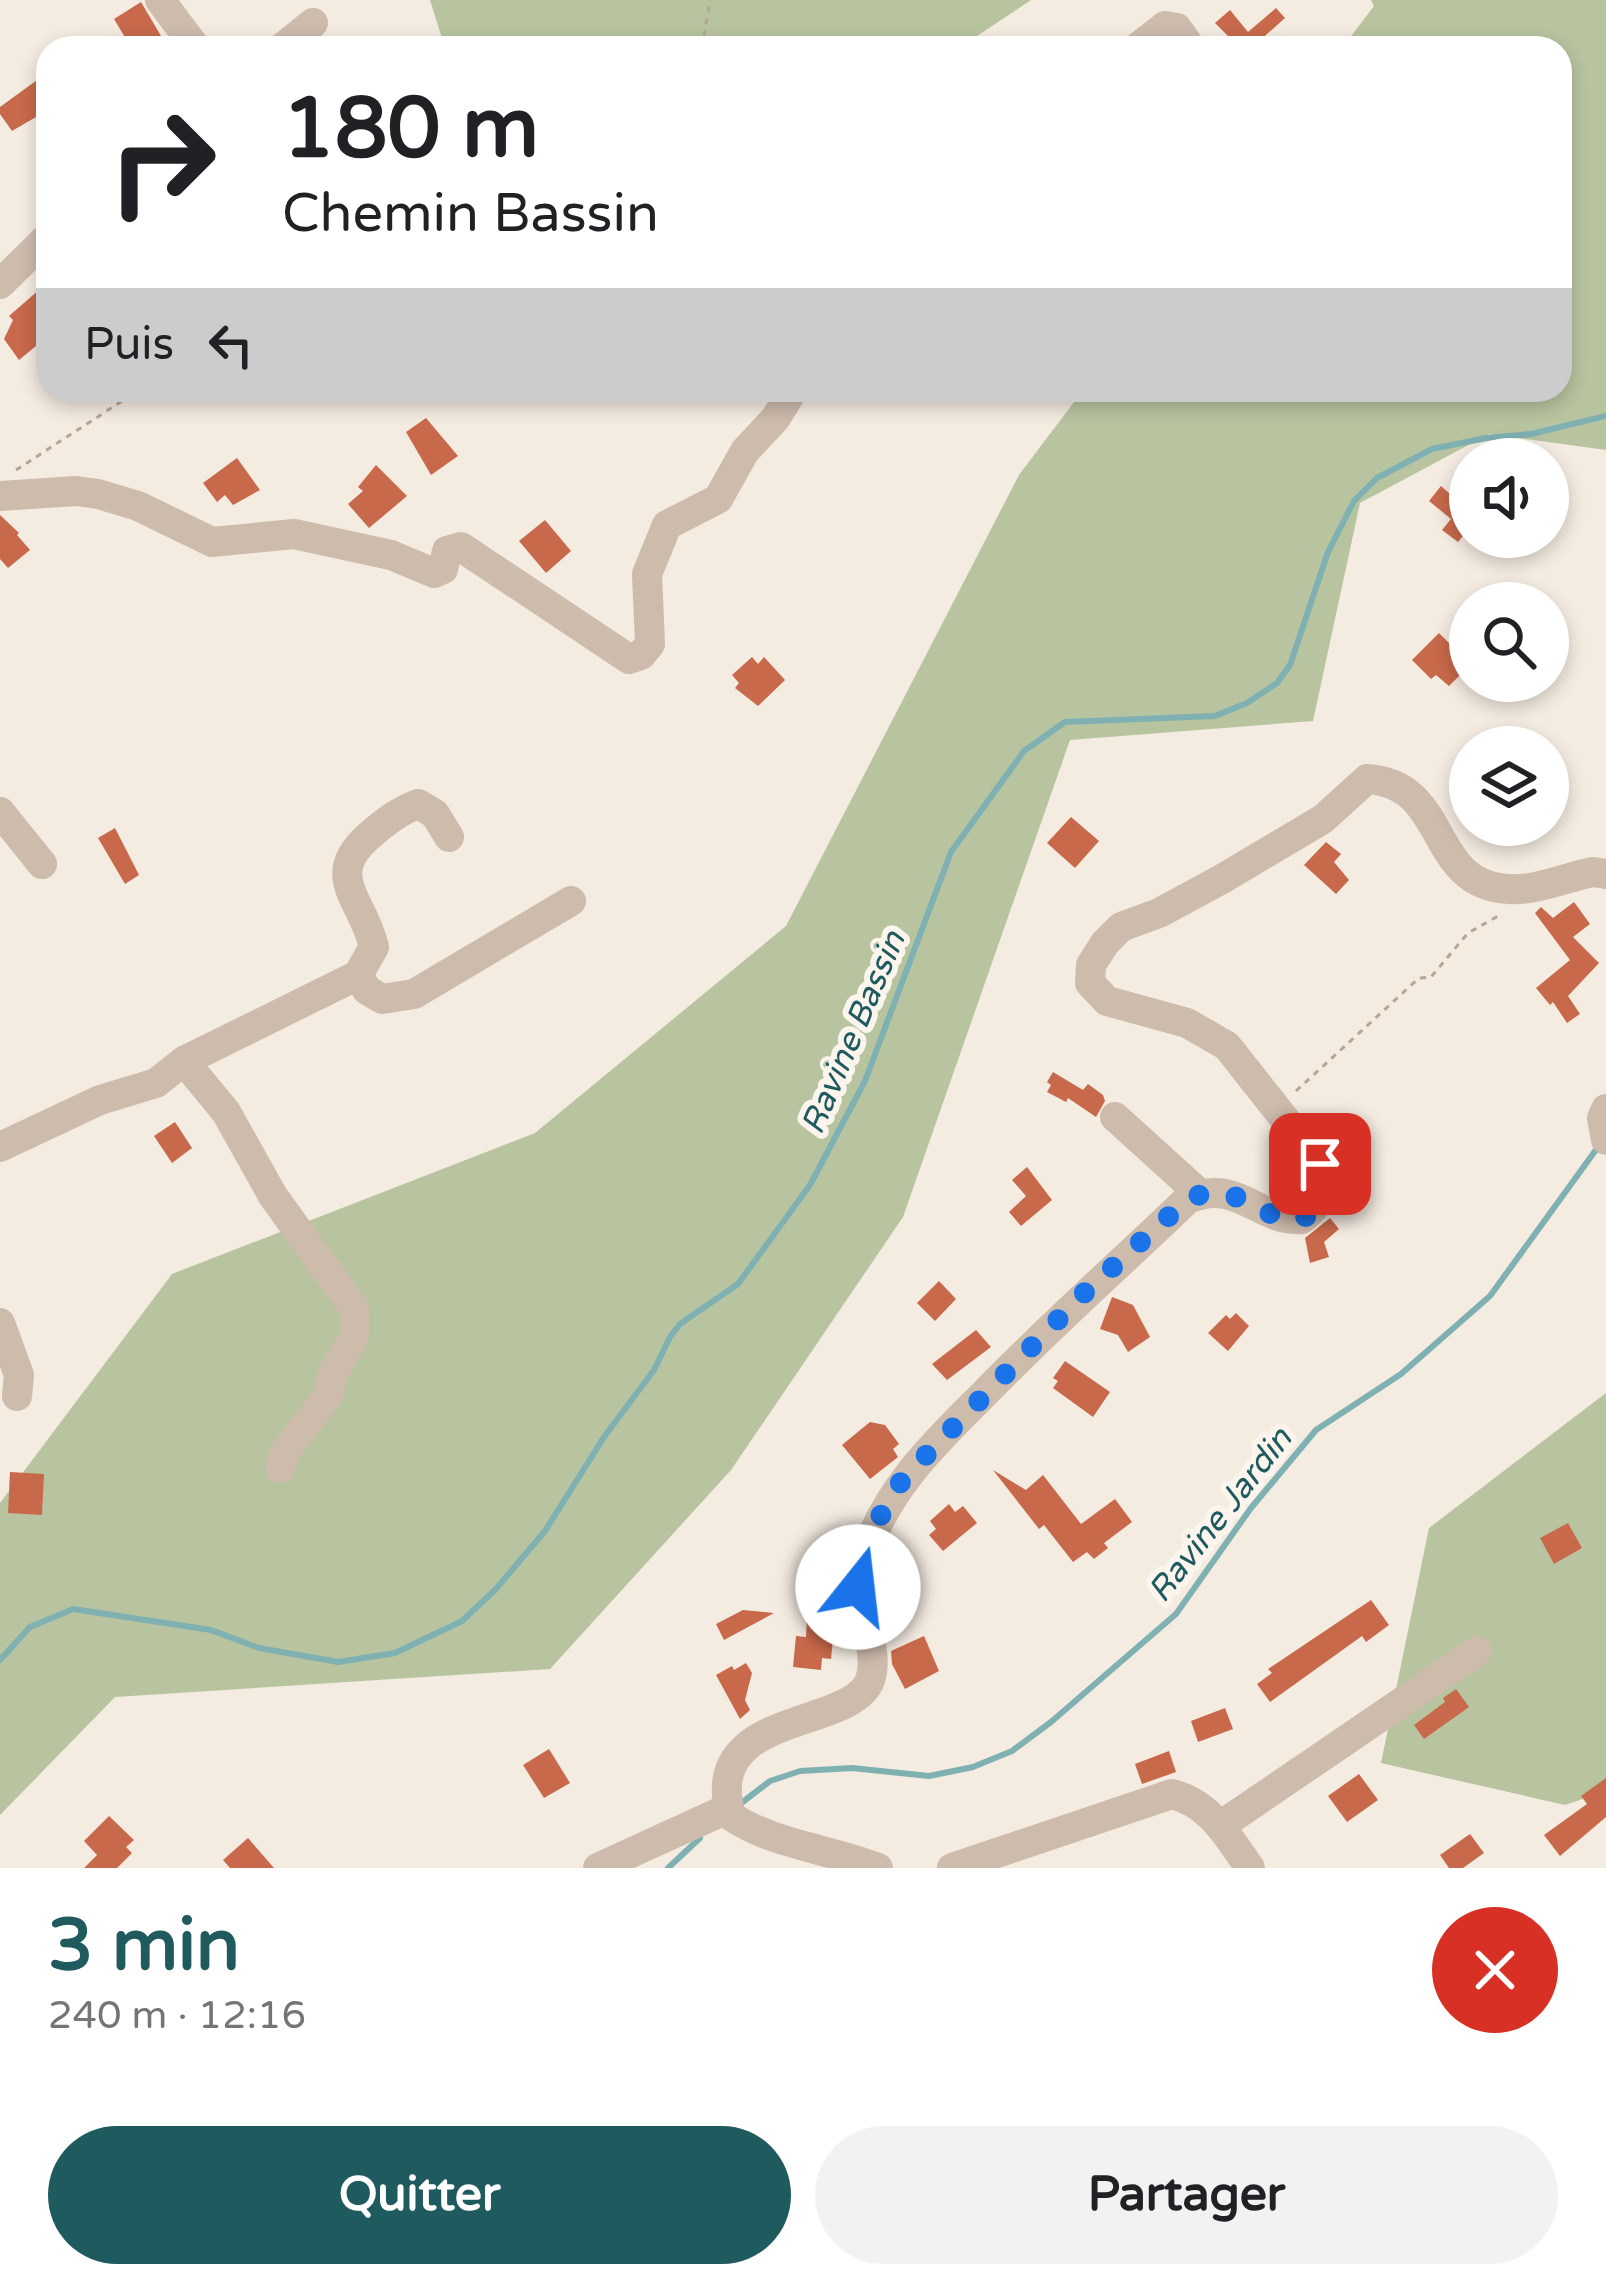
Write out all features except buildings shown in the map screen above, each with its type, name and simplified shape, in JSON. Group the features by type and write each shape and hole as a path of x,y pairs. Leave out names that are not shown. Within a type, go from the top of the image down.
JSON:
{"street":[{"path":"160,0 187,36"},
{"path":"297,36 313,23"},
{"path":"1152,36 1165,26 1177,28 1183,36"},
{"path":"0,284 36,249"},
{"path":"6,484 98,494 138,506 212,542 295,534 392,555 434,574 443,568 447,551 461,547 629,659 641,655 650,644 646,574 667,525 718,499 745,451 786,402"},
{"path":"878,1868 798,1841 754,1832 731,1816 726,1779 734,1759 788,1721 855,1699 870,1680 869,1642 858,1587 878,1520 902,1480 1083,1294 1188,1199 1224,1192 1291,1220 1302,1220 1320,1202 1328,1176 1227,1046 1187,1023 1107,1000 1090,983 1091,965 1105,943 1121,927 1159,913 1323,819 1367,778 1400,785 1414,794 1465,874 1500,889 1593,872 1606,874"},
{"path":"0,1147 100,1100 156,1083 184,1061 358,974 374,946 347,884 349,855 391,818 418,804 435,814 449,837"},
{"path":"0,812 42,864"},
{"path":"358,974 367,990 382,999 414,994 571,901"},
{"path":"184,1061 226,1112 273,1196 354,1308 354,1337 332,1375 329,1394 285,1452 280,1468"},
{"path":"1606,1109 1606,1140"},
{"path":"1115,1117 1200,1194"},
{"path":"0,1323 19,1375 17,1396"},
{"path":"1220,1826 1477,1652"},
{"path":"952,1868 1172,1795 1193,1799 1220,1826 1250,1868"},
{"path":"598,1868 729,1808"}],"path":[{"path":"704,36 710,0"},
{"path":"6,484 122,402"},
{"path":"1281,1118 1294,1093 1419,978 1431,976 1468,934 1512,908 1520,889"}],"green space":[{"path":"430,0 1031,0 977,36 441,36"},
{"path":"1371,0 1606,0 1606,450 1569,445 1569,438 1489,434 1449,438 1449,455 1360,503 1313,721 1070,740 903,1217 731,1470 550,1669 115,1697 0,1815 0,1503 172,1274 535,1133 786,926 1019,475 1074,402 1572,402 1572,36 1351,36 1374,6"},
{"path":"1606,1393 1606,1791 1565,1805 1381,1763 1429,1528"}],"waterway":[{"name":"Ravine Bassin","path":"0,1660 30,1627 73,1609 211,1630 259,1648 338,1662 395,1653 462,1621 545,1531 680,1324 738,1284 810,1185 865,1081 951,852 1024,751 1065,722 1215,716 1247,703 1277,683 1290,665 1328,552 1354,501 1377,478 1432,449 1531,434 1606,416"},
{"name":"Ravine Jardin","path":"740,1804 770,1781 800,1771 852,1768 929,1776 973,1767 1012,1751 1051,1722 1176,1614 1251,1508 1316,1430 1401,1374 1490,1296 1598,1147"},
{"name":"Ravine Jardin","path":"668,1868 700,1838"}],"route":[{"path":"858,1587 878,1520 902,1480 1083,1294 1188,1199 1208,1191 1248,1200 1279,1217 1302,1220 1326,1190 1328,1176 1320,1164"}]}
